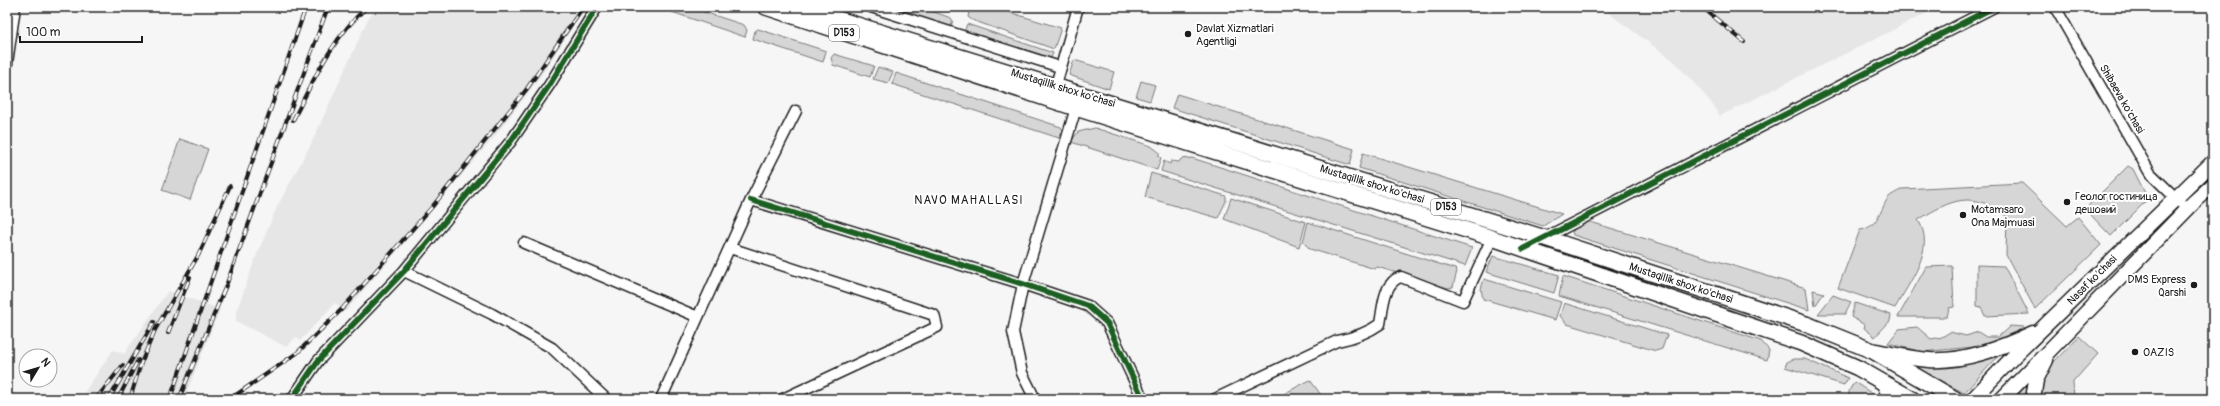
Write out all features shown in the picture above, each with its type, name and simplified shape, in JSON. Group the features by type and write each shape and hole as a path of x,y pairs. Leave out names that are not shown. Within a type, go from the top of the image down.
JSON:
{"main road":[{"name":"Mustaqillik shox ko'chasi","path":"766,7 938,56 1056,85 1498,223 1806,324 1873,351 1955,399"},
{"name":"Mustaqillik shox ko'chasi","path":"799,7 938,56 1076,108 1492,238 1800,343 1858,368 1912,399"},
{"name":"Nasaf ko‘chasi","path":"1973,399 2042,329 2213,162"},
{"name":"Nasaf ko‘chasi","path":"2002,399 2187,209 2213,185"},
{"path":"1492,238 1498,223"},
{"path":"1873,351 1930,360 1964,357 2002,347 2042,329"},
{"path":"2033,399 2036,380 2054,347"},
{"path":"1884,384 1890,399"}],"street":[{"path":"7,63 15,7"},
{"path":"292,399 331,347 404,271 511,142 550,84 597,7"},
{"path":"871,7 1060,67"},
{"path":"1056,85 1078,7"},
{"path":"1523,249 1994,7"},
{"name":"Shibaeva ko'chasi","path":"2055,7 2150,173 2187,209"},
{"path":"1035,399 1022,373 1014,332 1023,284 1076,108"},
{"path":"661,399 751,200 796,111"},
{"path":"751,200 1023,284 1088,306 1107,323 1143,399"},
{"path":"1215,399 1337,341 1358,337 1370,331 1380,324 1389,284 1395,279 1401,277 1463,301 1492,238"},
{"path":"524,243 698,317"},
{"path":"730,248 934,315 937,327 783,399"},
{"path":"404,271 492,314 552,348 606,399"}],"shaded area":[{"path":"377,7 586,7 538,80 494,137 345,312 335,303 300,341 296,337 286,347 236,321 236,313 255,259 277,207 311,144 368,19"},
{"path":"657,7 689,7 744,25 747,30 745,37"},
{"path":"886,7 920,7 951,18 953,21 950,28"},
{"path":"970,7 992,7 1061,28 1054,49 972,20 968,17"},
{"path":"1600,7 1939,7 1720,116 1710,101 1674,61"},
{"path":"967,24 1053,53 1050,60 964,32"},
{"path":"758,29 826,51 823,62 753,39 755,31"},
{"path":"834,54 874,66 870,77 833,65 831,58"},
{"path":"1074,60 1114,72 1109,89 1069,75"},
{"path":"878,67 893,72 888,83 873,79"},
{"path":"896,73 1061,127 1063,130 1059,138 892,84"},
{"path":"1141,81 1155,85 1150,101 1136,97"},
{"path":"1177,94 1354,149 1350,165 1172,108"},
{"path":"1095,128 1151,146 1159,152 1159,156 1161,158 1157,170 1071,142 1078,132"},
{"path":"180,139 208,149 190,200 162,190"},
{"path":"1363,153 1562,214 1543,226 1359,168"},
{"path":"1192,158 1472,248 1465,266 1161,171 1164,161 1170,164 1171,161 1179,162 1181,159"},
{"path":"2128,166 2133,169 2148,199 2111,236 2085,209"},
{"path":"1151,173 1226,196 1226,201 1218,218 1145,197"},
{"path":"2022,183 2067,226 2078,217 2101,245 2035,309 2006,255 2007,216 1995,208 1972,200 1962,200 1941,207 1918,220 1923,231 1923,254 1913,277 1895,308 1838,288 1860,230 1871,226 1875,222 1888,198 1893,194 1902,189"},
{"path":"1231,198 1306,222 1299,247 1224,219"},
{"path":"1584,220 1806,288 1809,310 1573,235 1572,232"},
{"path":"1308,222 1455,269 1457,271 1453,287 1448,288 1377,267 1375,269 1310,249 1303,242"},
{"path":"1493,256 1559,275 1554,293 1486,272"},
{"path":"1977,265 2004,266 2029,314 1985,316 1981,307 1977,306"},
{"path":"1952,266 1954,307 1949,308 1947,317 1898,317 1926,267"},
{"path":"1563,276 1761,341 1769,350 1767,360 1559,296"},
{"path":"1484,279 1561,302 1555,320 1483,299 1481,289"},
{"path":"1813,290 1824,293 1815,306"},
{"path":"168,291 220,309 184,399 80,399 113,350 124,354"},
{"path":"1833,295 1851,302 1845,314 1818,314"},
{"path":"1564,303 1667,335 1662,349 1656,351 1567,324 1560,316"},
{"path":"1855,303 1891,315 1890,321 1875,337 1864,328 1865,325 1851,317"},
{"path":"2010,326 2024,327 2018,335 2005,341 1973,347 1922,352 1888,343 1899,329 1917,327 1931,339 1942,337 1950,332 1966,336 1978,332 1986,337 1998,337"},
{"path":"2079,336 2098,354 2073,382 2074,399 2041,399 2041,383 2048,368"},
{"path":"2003,351 1964,393 1913,366 1950,366"},
{"path":"1793,359 1805,359 1848,378 1844,385 1785,367 1787,362"},
{"path":"1310,380 1324,399 1274,399"},
{"path":"1854,382 1880,399 1849,399 1849,391"},
{"path":"2027,385 2026,399 2014,399"}],"railway":[{"path":"170,399 306,7"},
{"path":"179,399 227,283 328,7"},
{"path":"293,120 316,74 334,46 344,32 367,7"},
{"path":"230,399 297,353 342,309 432,207 526,90 583,7"},
{"path":"1702,7 1744,42"},
{"path":"197,258 230,186"},
{"path":"130,399 141,363 155,330 199,254"},
{"path":"168,333 190,277"},
{"path":"109,399 154,322"},
{"path":"118,399 138,360"},
{"path":"96,399 123,365"}],"cycle path":[{"path":"292,399 318,361 404,271 511,141 550,84 597,7"},
{"path":"1523,249 1994,7"},
{"path":"751,200 1023,284 1088,306 1107,323 1143,399"}],"place":[{"name":"Davlat Xizmatlari Agentligi","path":"1188,34"},
{"name":"Геолог гостиница дешовий","path":"2067,202"},
{"name":"Motamsaro Ona Majmuasi","path":"1963,215"},
{"name":"DMS Express Qarshi","path":"2194,285"},
{"name":"OAZIS","path":"2135,352"}],"district":[{"name":"NAVO MAHALLASI","path":"969,200"}]}
